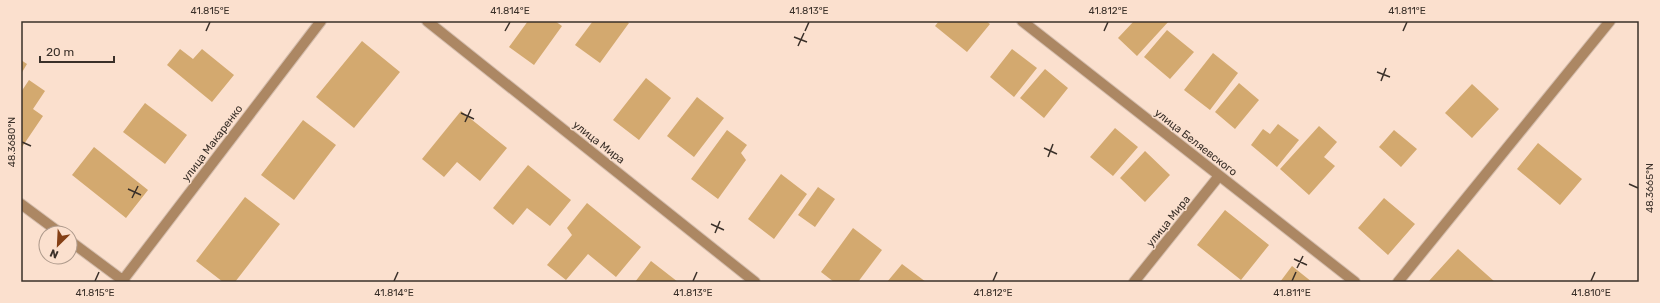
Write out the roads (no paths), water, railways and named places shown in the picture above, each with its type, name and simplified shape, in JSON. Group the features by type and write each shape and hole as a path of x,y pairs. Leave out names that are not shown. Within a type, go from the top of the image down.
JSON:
{"street":[{"name":"улица Макаренко","path":"78,246 124,281 321,21"},
{"name":"улица Мира","path":"427,21 755,282"},
{"name":"улица Беляевского","path":"1022,21 1354,282"},
{"path":"1398,282 1610,21"},
{"name":"улица Мира","path":"1134,282 1220,176"},
{"path":"21,204 49,225"}]}
